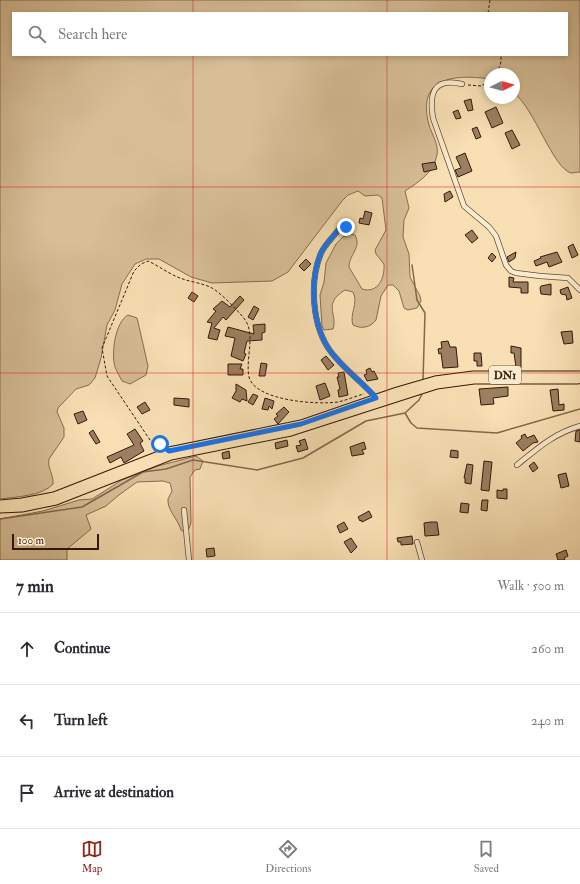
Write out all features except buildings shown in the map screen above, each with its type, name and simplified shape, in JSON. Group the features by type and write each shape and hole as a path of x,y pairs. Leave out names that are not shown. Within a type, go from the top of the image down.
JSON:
{"main road":[{"name":"DN1","path":"0,504 22,502 54,496 169,451 301,424 376,398 431,384 473,375 580,375"},
{"name":"DN1","path":"431,384 474,380 580,380"},
{"name":"DN1","path":"0,509 22,508 56,502 171,456 291,432 420,387"}],"street":[{"path":"462,84 450,81 440,84 432,93 430,104 432,118 464,206 489,227 496,236 506,265 511,271 516,274 568,278 580,290"},
{"path":"346,227 340,228 322,251 318,264 314,299 315,318 321,338 332,353 376,398"},
{"path":"517,465 553,436 563,431 580,426"},
{"path":"184,510 189,560"},
{"path":"418,542 422,560"}],"path":[{"path":"488,12 490,0"},
{"path":"500,56 500,68"},
{"path":"462,84 481,86 484,84"},
{"path":"169,451 160,444 150,440 107,376 102,348 134,271 141,264 148,261 179,278 212,288 244,318 248,326 250,350 248,366 249,378 262,392 293,401 338,402 370,392"}],"shaded area":[{"path":"0,0 580,0 580,172 571,173 564,169 550,149 529,111 520,100 520,68 484,68 484,79 463,77 441,82 433,88 428,97 426,109 429,125 437,147 437,155 429,172 416,184 405,191 409,208 404,220 403,237 409,254 410,277 421,301 417,308 408,310 404,308 399,291 393,285 388,285 381,296 374,323 362,327 356,326 353,325 352,321 355,296 353,292 345,290 338,295 332,305 334,319 333,329 324,330 322,326 320,295 324,282 326,263 336,244 343,237 351,234 355,235 357,240 349,267 362,289 368,290 376,287 383,275 384,264 376,254 375,250 386,230 382,198 378,195 365,196 358,191 348,195 342,201 288,272 272,281 212,283 191,277 159,259 146,259 135,264 122,284 115,310 107,325 101,358 95,378 89,385 76,389 58,408 57,412 64,428 64,437 49,459 53,484 43,491 21,497 0,499"},
{"path":"128,315 137,318 148,366 146,375 130,384 122,381 115,367 114,361 114,347 117,331 120,324"},
{"path":"196,456 203,461 200,469 195,470 190,477 191,523 188,531 185,532 181,530 169,507 168,499 172,491 170,483 163,481 137,482 106,506 86,515 91,529 67,549 67,560 0,560 0,519 43,511 79,500 92,499 122,480 158,466"}],"waterway":[{"path":"412,265 417,300 425,313 423,380"},
{"path":"0,519 82,507 143,472 166,469 193,460 257,470 303,458 366,421 405,413 419,400 423,392"},
{"path":"405,413 411,423 417,428 497,433 580,409"}],"route":[{"path":"160,444 169,451 277,430 314,420 376,398 332,353 321,338 315,318 314,299 318,264 322,251 340,228 346,227"}]}
